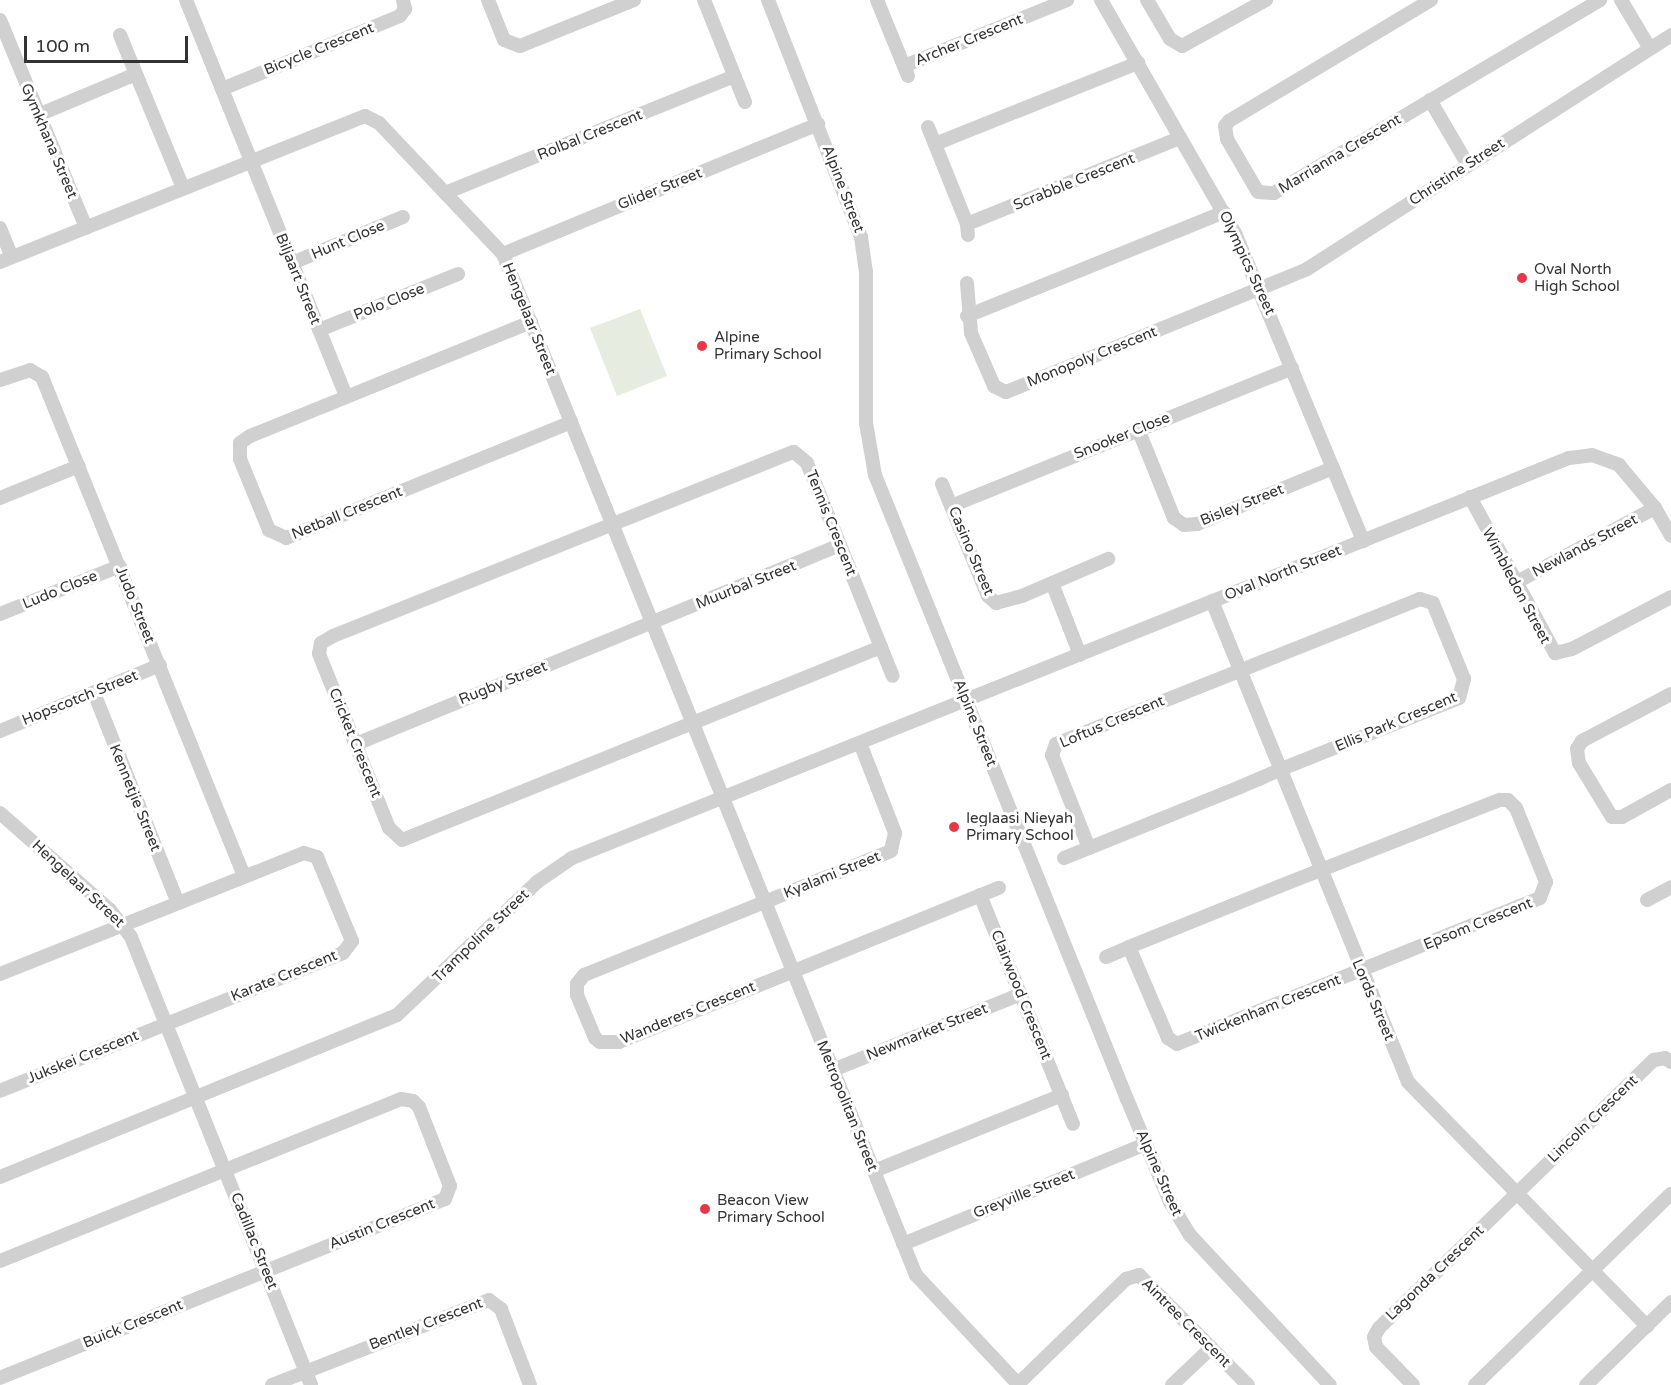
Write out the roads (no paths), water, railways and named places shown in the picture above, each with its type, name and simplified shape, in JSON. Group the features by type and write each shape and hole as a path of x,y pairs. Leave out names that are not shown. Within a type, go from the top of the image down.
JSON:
{"street":[{"path":"186,0 222,88"},
{"name":"Bicycle Crescent","path":"222,88 400,16 405,9 403,0"},
{"path":"488,0 504,40 520,46 634,0"},
{"path":"704,0 745,102"},
{"name":"Alpine Street","path":"768,0 818,124 863,248 866,423 871,461 965,701 1170,1203 1190,1235 1330,1385"},
{"name":"Archer Crescent","path":"877,0 906,71 1067,0"},
{"name":"Olympics Street","path":"1101,0 1224,212 1261,288 1363,541"},
{"path":"1147,0 1170,39 1182,46 1266,0"},
{"name":"Marrianna Crescent","path":"1429,1 1235,116 1225,132 1256,189 1269,195 1600,0"},
{"path":"1621,0 1649,47"},
{"name":"Gymkhana Street","path":"0,20 86,228"},
{"path":"120,35 183,188"},
{"name":"Christine Street","path":"1261,288 1307,269 1649,47 1671,35"},
{"path":"935,144 1138,63"},
{"path":"38,115 136,74"},
{"name":"Rolbal Crescent","path":"445,193 734,76"},
{"name":"Biljaart Street","path":"222,88 346,397"},
{"path":"1430,100 1468,165"},
{"name":"Hengelaar Street","path":"6,260 365,116 379,123 503,254 722,798"},
{"name":"Glider Street","path":"503,254 818,124"},
{"name":"Scrabble Crescent","path":"928,127 967,229 1180,138"},
{"path":"967,316 1224,212"},
{"name":"Hunt Close","path":"292,263 403,217"},
{"path":"0,228 6,260"},
{"name":"Polo Close","path":"319,330 458,274"},
{"name":"Monopoly Crescent","path":"967,283 967,316 994,386 1006,392 1261,288"},
{"name":"Netball Crescent","path":"531,322 240,443 240,459 269,530 276,536 286,538 571,422"},
{"name":"Snooker Close","path":"951,506 1292,368"},
{"name":"Judo Street","path":"0,380 24,370 38,373 120,566 244,876"},
{"name":"Bisley Street","path":"1138,429 1174,518 1184,525 1197,524 1333,468"},
{"name":"Tennis Crescent","path":"611,522 794,452 807,463 892,676"},
{"name":"Oval North Street","path":"965,701 1575,456 1603,457 1630,475 1655,508"},
{"path":"0,498 79,466"},
{"name":"Casino Street","path":"942,484 991,601 1006,602 1108,559"},
{"name":"Wimbledon Street","path":"1470,498 1551,649 1561,654 1671,597"},
{"path":"1655,508 1671,536"},
{"name":"Newlands Street","path":"1515,583 1655,508"},
{"name":"Cricket Crescent","path":"611,522 321,643 319,654 389,828 402,840 693,723"},
{"name":"Muurbal Street","path":"652,623 840,545"},
{"name":"Ludo Close","path":"0,614 120,566"},
{"path":"1052,583 1080,655"},
{"name":"Ellis Park Crescent","path":"1238,669 1424,598 1433,603 1464,679 1459,698 1279,770"},
{"name":"Lords Street","path":"1212,601 1320,871 1408,1082 1647,1326"},
{"name":"Rugby Street","path":"356,744 652,623"},
{"path":"693,723 881,647"},
{"name":"Hopscotch Street","path":"0,731 160,665"},
{"name":"Loftus Crescent","path":"1089,848 1052,755 1053,747 1238,669"},
{"name":"Kennetjie Street","path":"94,693 178,903"},
{"path":"1671,694 1587,738 1577,749 1579,763 1612,817 1622,817 1671,790"},
{"name":"Trampoline Street","path":"0,1177 397,1015 532,886 559,865 965,701"},
{"name":"Kyalami Street","path":"765,903 891,851 896,843 860,743"},
{"path":"1064,858 1279,770"},
{"name":"Metropolitan Street","path":"722,798 920,1283 1018,1384"},
{"name":"Epsom Crescent","path":"1320,871 1500,800 1508,800 1516,808 1546,882 1540,898 1361,971"},
{"name":"Hengelaar Street","path":"0,813 123,924 196,1098"},
{"name":"Karate Crescent","path":"123,924 304,853 317,857 351,935 349,947 165,1024"},
{"path":"1106,957 1320,871"},
{"path":"1647,900 1671,887"},
{"path":"792,970 999,888"},
{"name":"Clairwood Crescent","path":"980,895 1073,1124"},
{"name":"Wanderers Crescent","path":"765,903 584,975 577,984 577,995 595,1038 610,1044 792,970"},
{"path":"0,974 123,924"},
{"name":"Twickenham Crescent","path":"1130,947 1168,1038 1177,1044 1361,971"},
{"name":"Newmarket Street","path":"833,1070 1021,994"},
{"name":"Jukskei Crescent","path":"0,1091 165,1024"},
{"name":"Lincoln Crescent","path":"1518,1192 1654,1060 1662,1057 1671,1062"},
{"path":"874,1171 1062,1095"},
{"name":"Cadillac Street","path":"196,1098 311,1385"},
{"name":"Austin Crescent","path":"225,1169 401,1099 413,1101 419,1107 450,1186 448,1196 266,1270"},
{"name":"Greyville Street","path":"903,1244 1146,1144"},
{"path":"0,1261 225,1169"},
{"name":"Lagonda Crescent","path":"1413,1385 1376,1347 1374,1337 1379,1328 1518,1192"},
{"path":"1475,1385 1671,1194"},
{"name":"Buick Crescent","path":"0,1378 266,1270"},
{"name":"Aintree Crescent","path":"1018,1384 1133,1276 1145,1279 1248,1385"},
{"name":"Bentley Crescent","path":"306,1371 480,1300 489,1300 501,1309 530,1385"},
{"path":"1586,1385 1671,1302"},
{"path":"1172,1385 1211,1347"},
{"path":"272,1385 306,1371"}],"place":[{"name":"Oval North High School","path":"1522,278"},
{"name":"Alpine Primary School","path":"702,346"},
{"name":"Ieglaasi Nieyah Primary School","path":"954,827"},
{"name":"Beacon View Primary School","path":"705,1209"}]}
